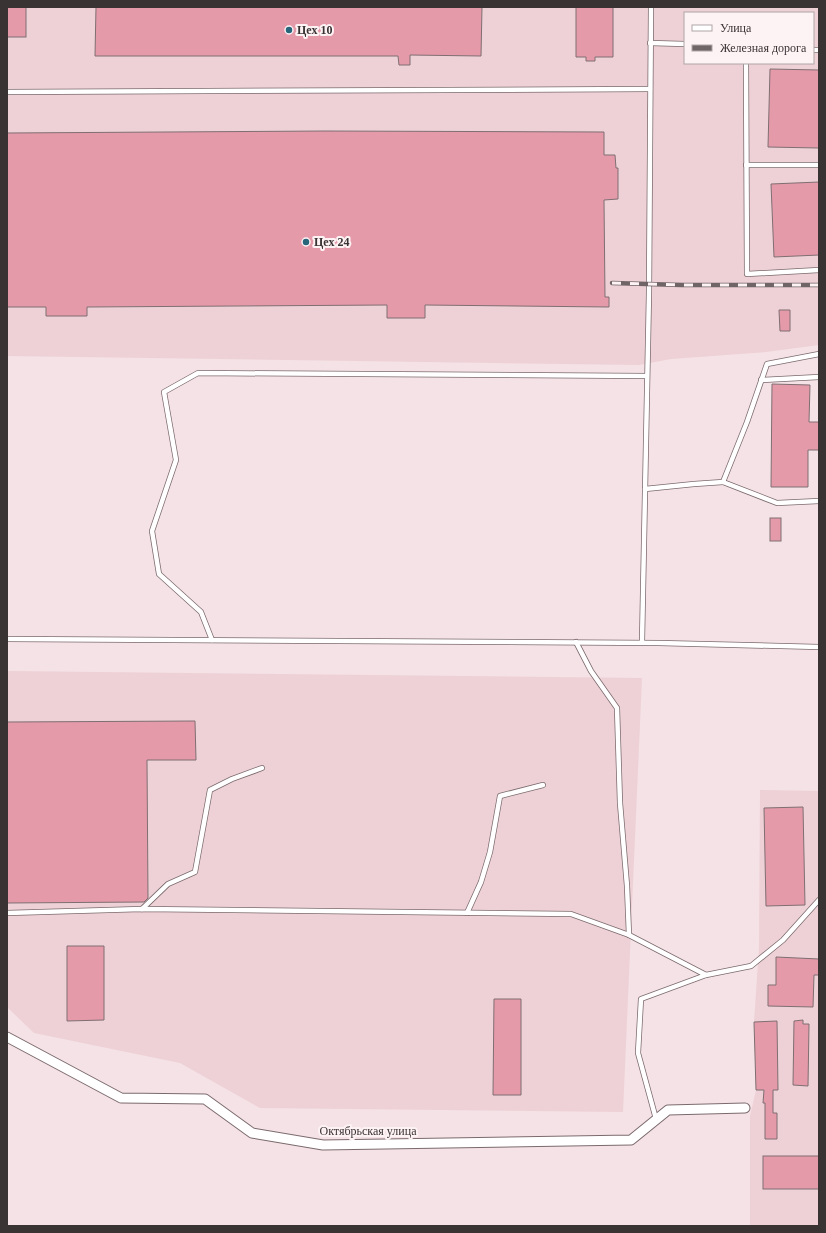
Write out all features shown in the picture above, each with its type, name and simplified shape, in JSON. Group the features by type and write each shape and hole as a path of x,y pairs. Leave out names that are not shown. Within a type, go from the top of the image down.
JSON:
{"street":[{"name":"Октябрьская улица","path":"7,1037 121,1098 205,1099 252,1133 324,1145 631,1140 668,1110 745,1108"}],"lane":[{"path":"642,642 647,376 651,7"},
{"path":"650,43 684,44"},
{"path":"746,64 747,274 819,270"},
{"path":"7,92 650,89"},
{"path":"746,165 819,165"},
{"path":"723,482 747,422 767,364 819,354"},
{"path":"212,640 201,612 159,574 152,531 176,460 164,392 198,373 647,376"},
{"path":"761,380 819,377"},
{"path":"645,489 723,482 777,503 819,501"},
{"path":"7,639 642,642 819,647"},
{"path":"576,642 590,671 616,708 620,803 627,886 629,935"},
{"path":"142,909 168,884 195,872 210,790 232,779 262,768"},
{"path":"467,913 481,882 490,852 500,796 543,785"},
{"path":"656,1119 638,1053 641,999 706,975 751,966 782,940 819,900"},
{"path":"7,913 142,909 571,914 629,935 706,975"}],"shaded area":[{"path":"7,7 819,7 819,345 766,352 671,359 639,365 7,356"},
{"path":"7,671 642,678 623,1112 260,1108 180,1063 34,1033 7,1007"},
{"path":"760,790 819,791 819,1226 750,1226 750,1116 756,1090 754,1022 759,948"}],"building":[{"path":"7,7 26,7 26,37 7,37"},
{"name":"Цех 10","path":"96,7 482,7 481,56 410,55 410,65 399,65 398,56 95,56"},
{"path":"576,7 613,7 613,57 595,57 595,61 586,61 586,57 576,57"},
{"path":"770,69 819,70 819,148 768,147"},
{"name":"Цех 24","path":"326,131 604,132 604,155 615,155 616,168 618,168 618,199 604,200 605,297 609,297 609,307 425,305 425,318 387,318 387,305 87,307 87,316 46,316 46,307 7,307 7,133"},
{"path":"819,182 819,255 774,257 771,184"},
{"path":"779,310 790,310 790,331 780,331"},
{"path":"772,384 810,385 809,422 819,422 819,450 808,450 808,487 771,487"},
{"path":"770,518 781,518 781,541 770,541"},
{"path":"195,721 196,760 147,760 148,898 144,902 7,903 7,722"},
{"path":"803,807 805,905 766,906 764,808"},
{"path":"67,946 104,946 104,1020 67,1021"},
{"path":"776,957 819,959 819,975 814,975 813,1007 768,1006 768,985 776,985"},
{"path":"494,999 521,999 521,1095 493,1095"},
{"path":"803,1020 803,1024 809,1024 808,1086 793,1085 794,1021"},
{"path":"777,1021 778,1090 773,1090 773,1113 777,1113 777,1139 765,1139 765,1103 763,1103 764,1090 756,1090 754,1022"},
{"path":"763,1156 819,1156 819,1189 763,1189"}],"railway":[{"path":"612,283 682,285 819,285"}],"place":[{"name":"Цех 10","path":"289,30"},
{"name":"Цех 24","path":"306,242"}]}
